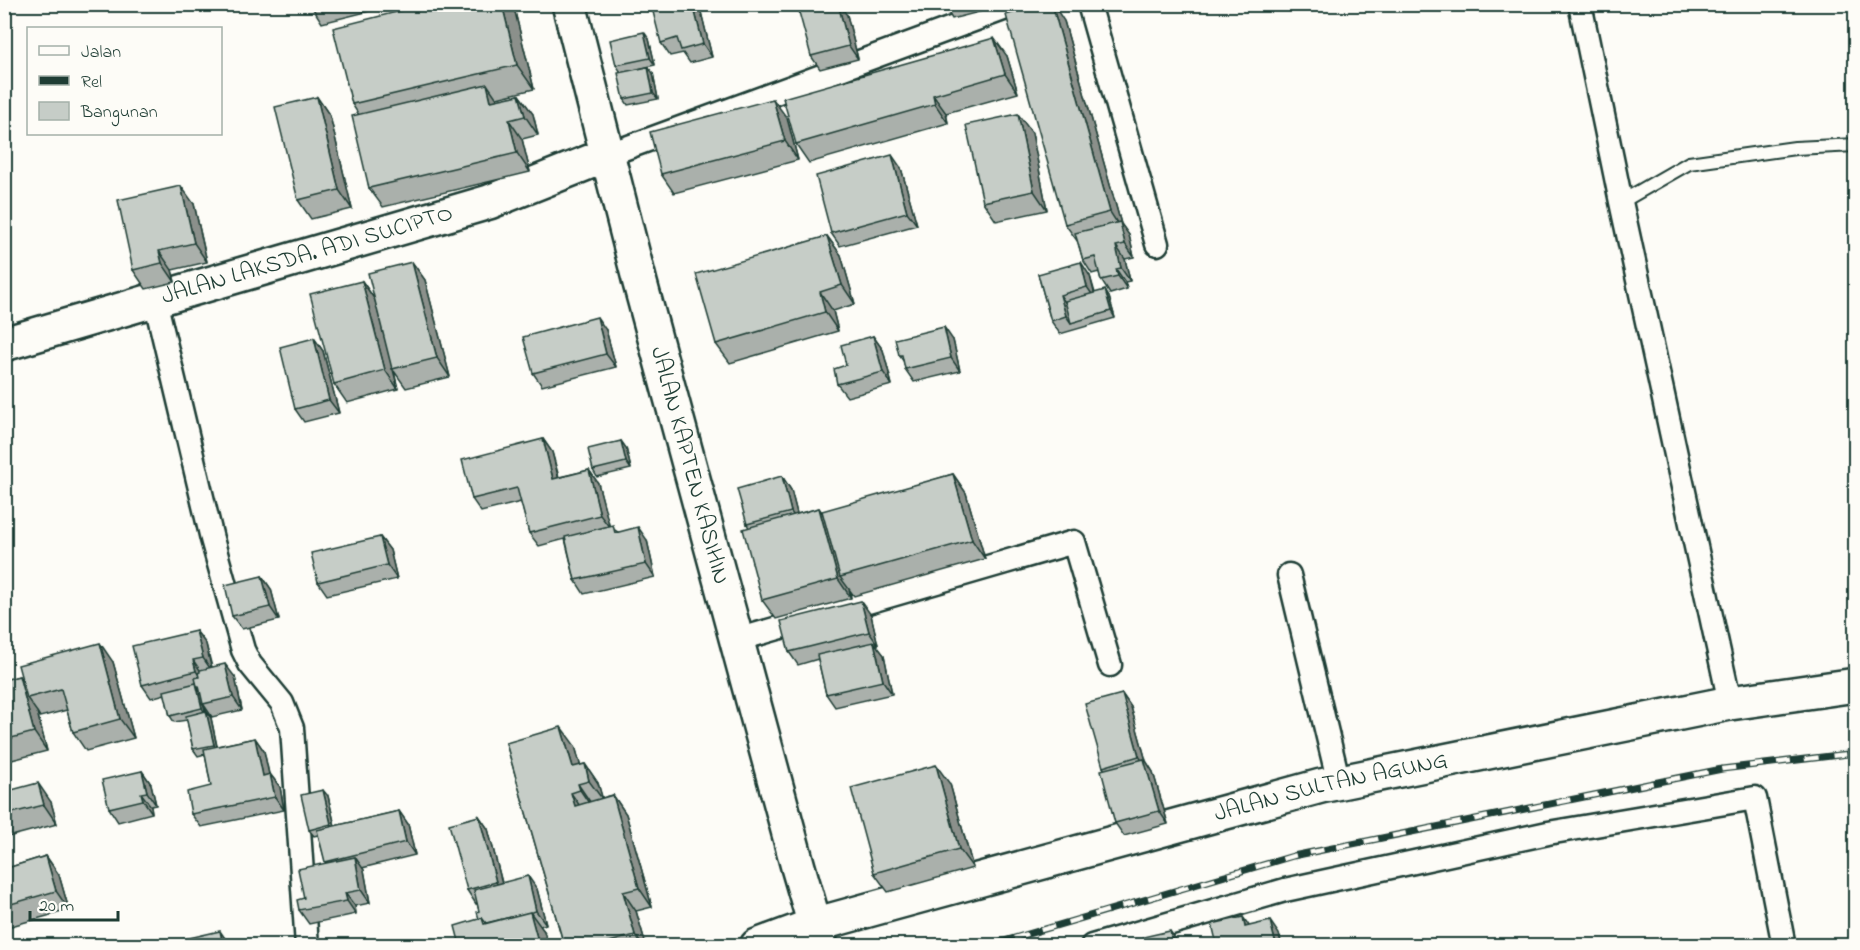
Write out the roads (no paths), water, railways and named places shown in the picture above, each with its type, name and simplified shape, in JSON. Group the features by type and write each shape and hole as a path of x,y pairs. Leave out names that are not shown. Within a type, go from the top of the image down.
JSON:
{"street":[{"name":"JALAN KAPTEN KASIHIN","path":"569,4 640,283 818,935"},
{"path":"607,155 1017,4"},
{"path":"1089,4 1157,244"},
{"path":"1580,4 1730,702"},
{"name":"JALAN LAKSDA. ADI SUCIPTO","path":"4,344 489,202 607,155"},
{"path":"155,300 212,538 243,650 250,664 282,703 292,728 307,945"},
{"path":"736,640 1074,542 1110,666"},
{"path":"1289,575 1339,783"},
{"name":"JALAN SULTAN AGUNG","path":"757,945 818,935 1339,783 1730,702 1856,685"},
{"path":"1092,945 1285,890 1548,833 1755,798 1784,945"}],"lane":[{"path":"1621,202 1689,163 1795,148 1856,146"}],"railway":[{"path":"987,946 1293,856 1722,769 1856,753"}]}
